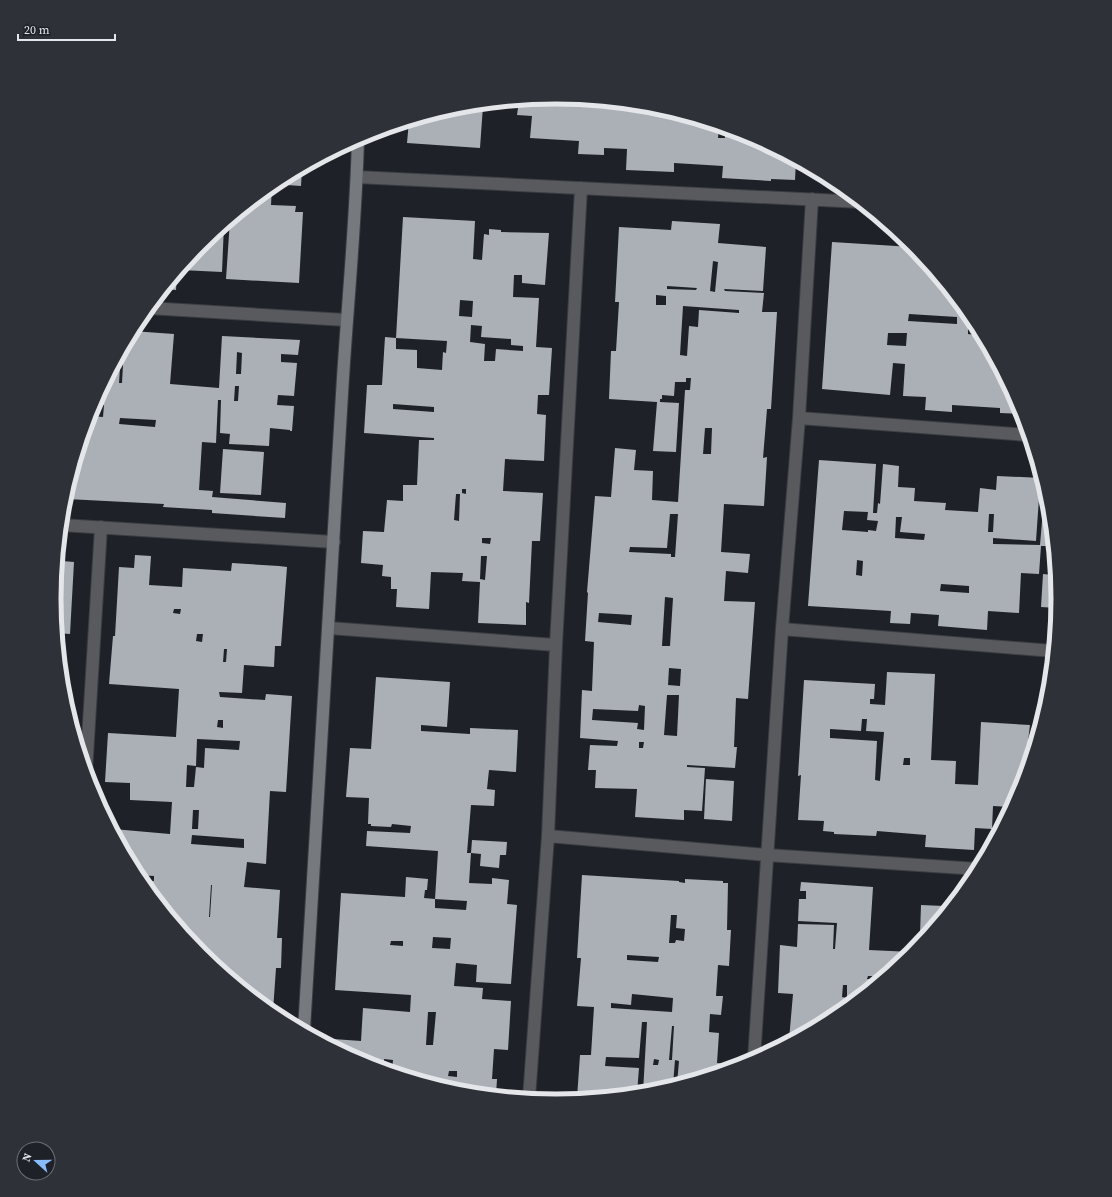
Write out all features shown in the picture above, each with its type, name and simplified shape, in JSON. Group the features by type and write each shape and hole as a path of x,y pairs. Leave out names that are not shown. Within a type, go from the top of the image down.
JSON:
{"street":[{"path":"304,1025 358,145"},
{"path":"357,177 851,201"},
{"path":"529,1092 548,836 556,645 581,188"},
{"path":"754,1052 782,629 799,418 812,199"},
{"path":"155,308 346,320"},
{"path":"799,418 1023,435"},
{"path":"67,525 334,542"},
{"path":"87,758 101,527"},
{"path":"329,628 556,645"},
{"path":"782,629 1048,651"},
{"path":"548,836 767,855 971,869"}],"building":[{"path":"556,104 588,105 653,113 684,120 719,131 718,138 725,138 725,134 745,141 796,166 795,180 771,179 771,181 722,178 723,166 674,163 674,172 626,170 627,149 604,148 604,155 578,154 579,141 530,138 532,116 517,115 518,108 501,107"},
{"path":"483,109 480,148 407,143 409,126 425,121 433,122 433,119"},
{"path":"302,174 301,186 285,185"},
{"path":"272,194 271,205 296,206 295,212 303,212 299,283 226,279 230,226"},
{"path":"403,217 475,221 473,259 482,260 484,234 489,235 489,229 501,230 501,232 549,233 545,285 522,283 522,275 514,275 513,297 539,298 536,347 552,348 549,395 538,395 537,414 546,415 544,461 505,459 503,491 543,493 540,541 532,541 529,603 526,602 526,625 478,623 480,582 462,581 463,573 431,572 429,609 396,607 397,589 391,589 391,577 382,576 383,565 361,563 363,531 384,532 387,500 403,501 403,485 417,485 419,440 434,440 434,438 364,433 367,385 382,385 385,337 396,338","holes":["460,300 473,301 472,317 459,316","471,325 482,326 481,337 511,339 511,345 523,346 523,351 496,349 495,361 484,361 485,344 470,342","396,338 447,341 446,353 443,352 442,370 417,368 417,350 396,349","393,404 434,407 434,412 393,409","462,489 466,489 466,494 462,493","456,494 460,494 459,521 454,520","482,538 491,538 490,544 482,543","481,556 487,556 485,580 480,579"]},
{"path":"672,221 720,224 718,243 766,247 763,291 724,289 725,291 764,293 762,312 777,312 771,409 767,409 763,458 767,457 764,506 724,504 721,552 750,554 748,573 726,571 724,601 755,602 748,699 736,698 734,747 737,747 735,768 687,765 687,767 705,768 702,811 684,810 684,820 635,817 637,789 595,788 596,770 588,770 590,745 617,746 618,741 580,738 582,690 592,691 594,642 585,641 587,592 595,496 611,497 615,448 636,450 634,470 653,471 652,500 678,502 685,390 690,390 691,378 686,378 686,382 675,382 674,396 662,395 662,399 660,399 660,402 679,403 676,452 653,451 657,402 609,399 611,351 616,351 619,302 615,302 619,227 671,230","holes":["713,261 718,262 715,292 710,291","667,286 697,288 696,290 667,289","656,295 666,296 666,305 656,305","683,306 739,310 739,313 699,310 698,327 689,326 687,356 680,355","705,428 712,428 711,454 703,454","670,514 678,514 675,557 671,557 671,554 629,552 630,547 667,548","665,597 673,598 670,646 662,646","599,613 632,615 631,625 598,622","669,668 681,669 680,686 668,685","667,695 679,695 677,736 664,735","639,705 645,706 644,730 637,729 638,723 592,720 593,709 638,711","639,742 644,742 643,748 639,748"]},
{"path":"224,232 222,272 186,270"},
{"path":"832,242 904,247 906,248 949,297 968,323 968,334 975,335 985,351 1015,414 1000,413 1000,408 952,405 952,412 925,410 926,397 903,396 905,364 893,363 890,395 822,389","holes":["909,314 957,317 957,324 908,321","888,333 907,333 906,346 887,345"]},
{"path":"177,281 176,290 169,289"},
{"path":"139,331 174,334 170,384 219,388 222,336 300,340 298,355 281,354 281,362 297,363 294,396 278,395 277,405 294,406 292,431 270,428 269,446 229,444 230,434 220,433 221,400 218,400 216,443 202,442 199,490 213,491 212,497 286,503 285,518 212,513 212,510 163,507 164,504 72,499 87,439 96,416 103,417 104,405 101,405 120,364 119,383 122,383 123,358","holes":["237,352 242,353 241,374 236,374","235,386 239,386 238,401 234,401","120,418 156,420 155,427 119,424"]},
{"path":"223,449 264,452 261,495 220,493"},
{"path":"819,460 876,464 873,513 877,513 878,503 880,504 883,464 899,466 898,487 915,488 914,501 946,503 945,510 978,512 980,488 996,490 997,476 1036,478 1040,498 1036,541 993,538 993,544 1040,545 1043,512 1048,546 1041,546 1039,574 1021,573 1019,613 988,611 987,630 938,626 939,615 911,613 910,624 890,623 891,611 808,606","holes":["844,511 868,512 867,520 878,521 876,531 868,530 868,532 842,530","989,514 994,514 993,532 988,532","896,517 902,517 900,532 925,534 924,540 895,538","857,560 863,561 862,576 856,575","941,584 969,586 969,593 940,591"]},
{"path":"1049,552 1050,565 1048,565"},
{"path":"135,555 151,556 149,585 182,587 183,568 231,571 232,563 287,567 281,646 275,646 274,667 244,665 242,693 219,692 220,697 265,700 266,694 292,696 286,792 270,791 266,864 247,862 244,887 280,890 277,938 282,938 281,968 276,968 273,1004 230,971 206,949 184,925 149,881 154,881 154,876 145,875 144,874 118,829 170,834 172,802 130,800 130,783 105,782 108,733 176,737 179,689 109,684 113,636 115,636 119,567 134,568","holes":["174,609 181,609 180,614 173,613","197,634 203,634 202,642 196,641","224,649 227,649 226,662 223,662","218,720 223,720 223,728 217,727","197,739 240,741 239,750 205,748 204,768 196,767 194,787 186,787 187,765 196,766","193,810 199,810 198,829 192,829","192,835 244,839 244,848 191,844","211,885 212,885 210,917"]},
{"path":"62,561 74,562 70,634 62,633 61,598"},
{"path":"1043,574 1050,575 1051,608 1041,607"},
{"path":"887,672 935,674 931,760 956,761 955,784 978,785 981,722 1030,725 1028,741 1030,741 1013,788 1005,807 993,806 992,829 975,828 974,850 925,847 926,835 877,831 876,836 834,834 834,832 823,831 824,821 798,820 801,775 798,776 804,680 875,684 874,699 870,699 870,704 885,705","holes":["862,719 867,719 866,731 884,732 880,781 875,780 877,741 830,738 830,729 861,731","904,758 910,758 910,765 903,765"]},
{"path":"376,677 450,682 447,727 421,725 421,731 470,734 470,728 518,730 516,772 489,770 487,789 495,790 494,806 471,805 467,853 471,853 469,883 492,884 492,878 509,880 507,904 517,905 511,984 476,982 477,965 456,963 454,986 483,988 482,999 511,1001 508,1050 494,1049 492,1079 497,1079 496,1089 459,1084 428,1077 393,1065 393,1060 384,1059 384,1062 333,1040 361,1041 363,1008 410,1012 411,995 335,990 341,893 405,897 406,877 428,879 427,890 425,890 424,898 435,899 438,851 366,846 367,831 410,833 411,826 392,824 391,827 371,826 371,824 368,824 369,798 346,797 350,748 371,749","holes":["435,899 467,901 466,910 435,908","433,937 451,938 450,949 432,948","391,941 403,941 403,946 390,945","428,1012 436,1012 433,1045 426,1045","449,1071 457,1071 457,1077 448,1076"]},
{"path":"706,779 734,781 732,821 704,819"},
{"path":"472,840 507,842 506,855 500,855 499,868 480,866 481,854 471,853"},
{"path":"582,875 679,881 685,883 685,879 723,881 723,883 728,883 727,930 731,930 729,966 718,965 716,996 723,996 721,1015 710,1014 709,1032 719,1033 717,1063 724,1064 677,1078 679,1061 675,1060 673,1079 643,1086 647,1022 642,1022 639,1058 606,1057 605,1066 639,1068 638,1086 577,1093 580,1055 591,1055 594,1007 577,1006 581,958 577,958","holes":["671,915 677,915 676,928 685,929 684,941 676,940 675,943 669,943","627,955 659,957 658,962 627,960","632,994 673,998 672,1012 611,1008 611,1003 631,1005","672,1026 674,1026 672,1060 669,1060","654,1059 659,1060 658,1065 653,1065"]},
{"path":"801,882 873,887 869,950 903,952 876,976 868,976 867,979 872,979 857,991 831,1010 790,1034 793,994 778,993 780,945 797,947 798,924 834,925 833,949 835,949 837,923 798,921 799,899 806,899 806,891 800,891","holes":["843,985 847,985 847,998 842,997"]},
{"path":"921,905 944,906 928,925 920,934"}]}
